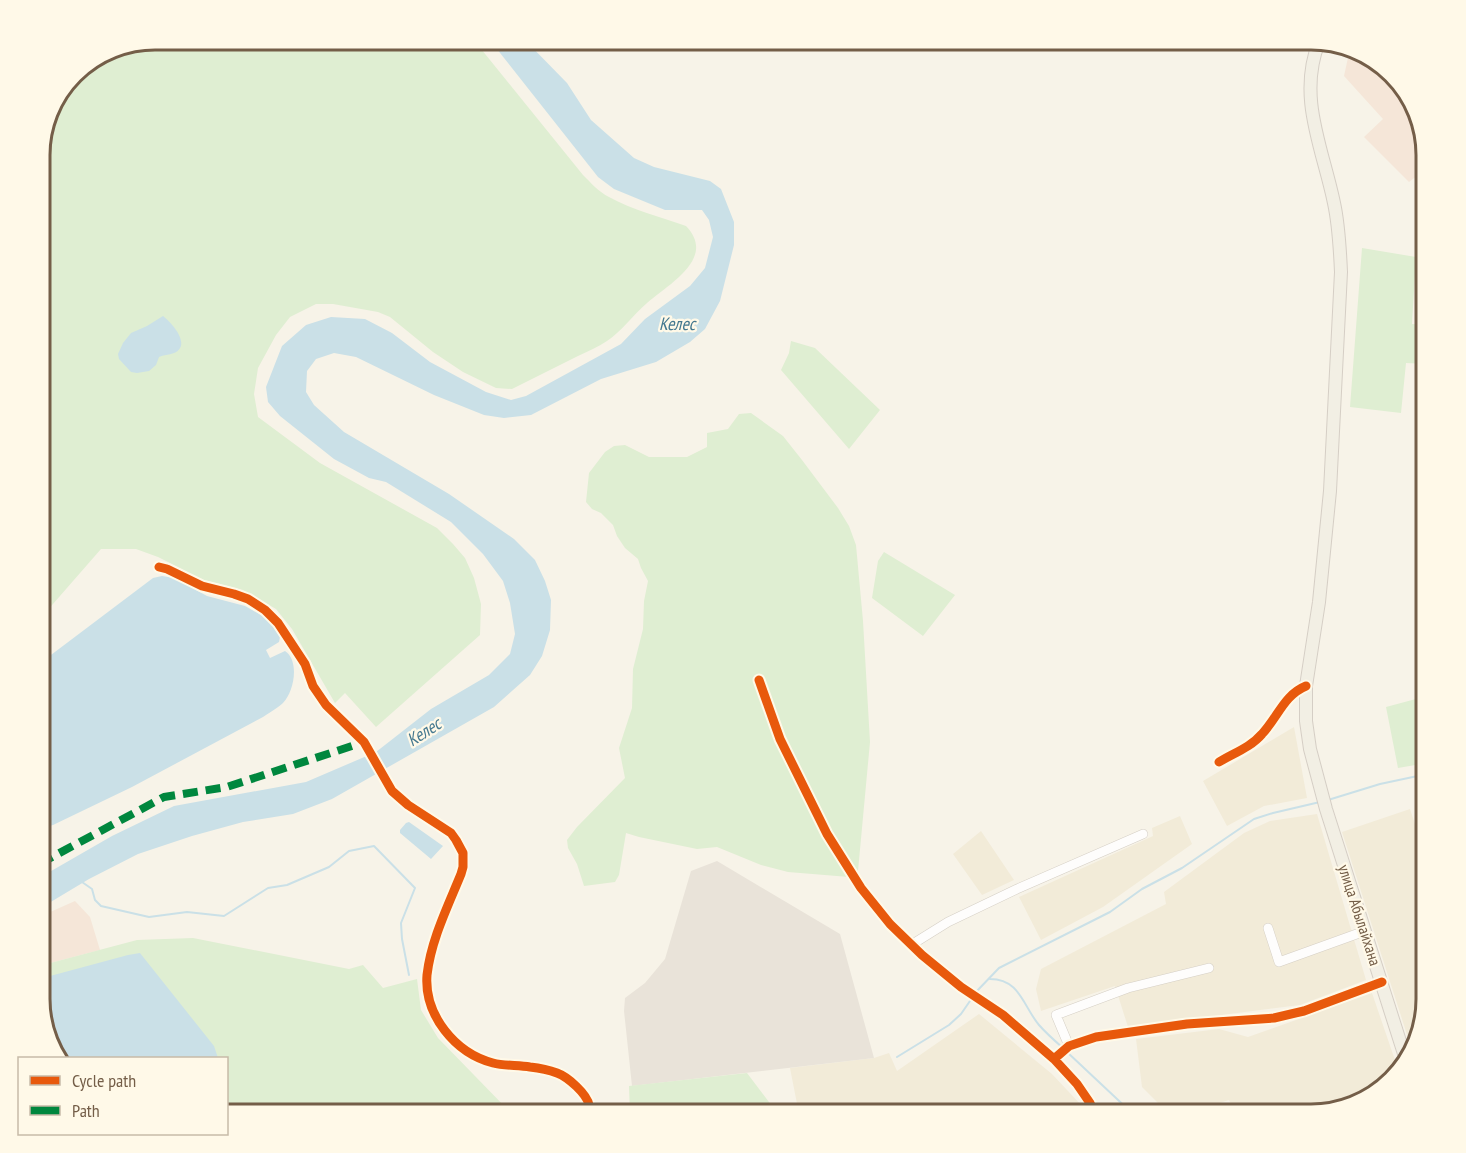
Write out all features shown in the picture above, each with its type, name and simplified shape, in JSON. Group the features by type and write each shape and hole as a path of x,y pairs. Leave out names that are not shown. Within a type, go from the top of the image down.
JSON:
{"main road":[{"name":"улица Абылайхана","path":"1317,50 1310,73 1312,116 1334,204 1340,238 1341,272 1330,491 1319,602 1306,686 1306,721 1310,748 1326,809 1403,1050"}],"street":[{"path":"159,567 202,586 248,599 265,610 290,640 305,664 313,686 326,705 364,742 388,786 399,798 451,833 456,840 462,853 463,867 440,924 428,974 427,993 439,1023 458,1045 476,1056 495,1064 531,1067 560,1074 579,1088 589,1104"},
{"path":"759,680 780,739 827,834 861,888 890,924 911,945 961,987 1003,1015 1054,1059 1077,1084 1090,1104"},
{"path":"1219,762 1251,744 1262,734 1290,695 1306,686"},
{"path":"911,945 948,922 997,898 1143,834"},
{"path":"1268,928 1279,962 1365,931"},
{"path":"1069,1046 1056,1015 1128,988 1209,968"},
{"path":"1054,1059 1069,1046 1096,1037 1186,1024 1274,1018 1304,1011 1382,982"}],"shaded area":[{"path":"1348,56 1370,67 1399,96 1411,121 1416,148 1416,177 1409,182 1364,137 1383,119 1344,76"},
{"path":"1294,727 1307,798 1264,806 1227,826 1203,781"},
{"path":"1410,809 1416,827 1416,1012 1408,1039 1342,832"},
{"path":"1317,814 1366,980 1300,1005 1128,1027 1115,986 1041,1011 1036,989 1041,969 1166,904 1164,892 1244,833 1270,821"},
{"path":"1180,816 1192,844 1103,907 1041,940 1019,897 1153,836 1152,828"},
{"path":"981,831 1014,880 982,895 953,854"},
{"path":"717,861 840,934 874,1058 632,1086 624,1011 625,998 645,983 665,959 691,871"},
{"path":"75,901 90,917 100,950 50,963 50,912"},
{"path":"1372,993 1395,1061 1381,1077 1358,1093 1345,1098 1311,1104 1231,1104 1229,1100 1216,1104 1159,1104 1142,1087 1136,1039 1219,1029 1248,1037"},
{"path":"979,1014 1052,1074 1080,1104 797,1104 790,1068 874,1058 889,1053 897,1071"}],"green space":[{"path":"148,50 482,50 595,187 627,206 686,226 694,238 696,249 686,269 612,337 597,347 512,389 496,388 463,372 433,352 390,317 378,312 333,304 316,304 290,317 276,335 258,368 254,394 258,417 320,463 437,528 465,558 474,578 481,604 480,635 376,727 345,693 335,703 292,629 276,609 243,590 204,580 158,557 136,549 101,549 50,607 50,148 55,121 67,96 80,80 96,67 121,55"},
{"path":"1362,248 1416,257 1412,324 1416,324 1416,363 1406,363 1401,413 1350,407"},
{"path":"791,341 815,348 880,410 849,449 781,370 789,353"},
{"path":"751,413 783,436 838,508 849,526 856,545 870,742 858,871 849,877 788,872 761,865 717,847 697,849 626,833 619,875 615,882 584,886 577,864 568,848 567,840 625,778 619,748 632,708 633,669 643,629 644,601 648,581 638,559 625,548 613,525 586,502 589,473 605,452 614,446 625,445 649,457 687,457 707,447 707,433 728,429 739,414"},
{"path":"884,552 955,595 923,636 872,598 878,561"},
{"path":"1416,699 1416,765 1398,768 1386,707"},
{"path":"193,938 349,969 363,965 383,988 417,979 421,1010 438,1038 502,1104 228,1104 228,1057 67,1057 53,1025 50,1005 50,963 137,940"},
{"path":"747,1073 770,1104 630,1104 629,1086"}],"water":[{"name":"Келес","path":"498,50 535,50 567,83 591,120 634,158 654,167 710,181 721,189 734,222 734,245 720,301 705,329 690,342 656,362 601,379 531,415 504,418 484,415 434,395 356,357 334,353 316,359 307,371 306,392 314,405 344,432 449,494 514,539 535,560 551,600 550,630 542,656 530,675 494,707 332,799 293,814 243,822 138,854 50,902 50,872 112,836 174,806 306,782 376,752 431,709 489,675 510,654 515,634 510,603 503,581 483,554 451,522 386,482 369,478 334,459 280,416 268,402 266,387 282,346 306,325 331,317 365,319 392,333 430,362 486,392 511,400 526,396 621,344 645,319 690,286 705,268 713,237 709,220 702,210 665,210 614,189 598,177"},
{"path":"163,316 179,334 181,345 179,349 174,353 159,357 156,365 149,371 131,372 119,359 118,354 123,343 131,333"},
{"path":"162,576 174,578 207,596 245,606 268,619 280,637 279,642 266,650 270,658 285,651 293,662 294,677 290,692 283,703 263,717 132,787 50,826 50,656 153,578"},
{"path":"409,822 443,846 431,859 400,833 400,830"},
{"path":"140,953 214,1046 218,1057 67,1057 53,1025 50,976"}],"waterway":[{"path":"1328,800 1380,784 1416,776"},
{"path":"975,993 999,968 1110,912 1142,889 1182,868 1254,819 1320,802"},
{"path":"82,882 92,889 95,900 101,906 149,917 187,912 224,916 268,888 287,885 329,867 349,851 374,846 415,888 401,923 409,975"},
{"path":"990,979 1000,980 1014,989 1039,1025 1063,1048"},
{"path":"897,1057 949,1025 961,1014 972,998"},
{"path":"1067,1052 1122,1104"}],"marked path":[{"path":"50,858 164,797 227,787 364,742"}],"cycle path":[{"path":"159,567 202,586 248,599 265,610 278,623 305,664 313,686 326,705 364,742 392,791 408,805 451,833 456,840 463,853 463,867 432,949 427,975 427,990 431,1004 445,1030 466,1051 479,1058 498,1064 525,1066 557,1073 576,1086 589,1104"},
{"path":"759,680 780,739 827,834 861,888 890,924 922,955 961,987 1003,1015 1054,1059 1077,1084 1090,1104"},
{"path":"1219,762 1258,739 1292,695 1306,686"},
{"path":"1054,1059 1069,1046 1096,1037 1187,1024 1274,1018 1304,1011 1382,982"}]}
